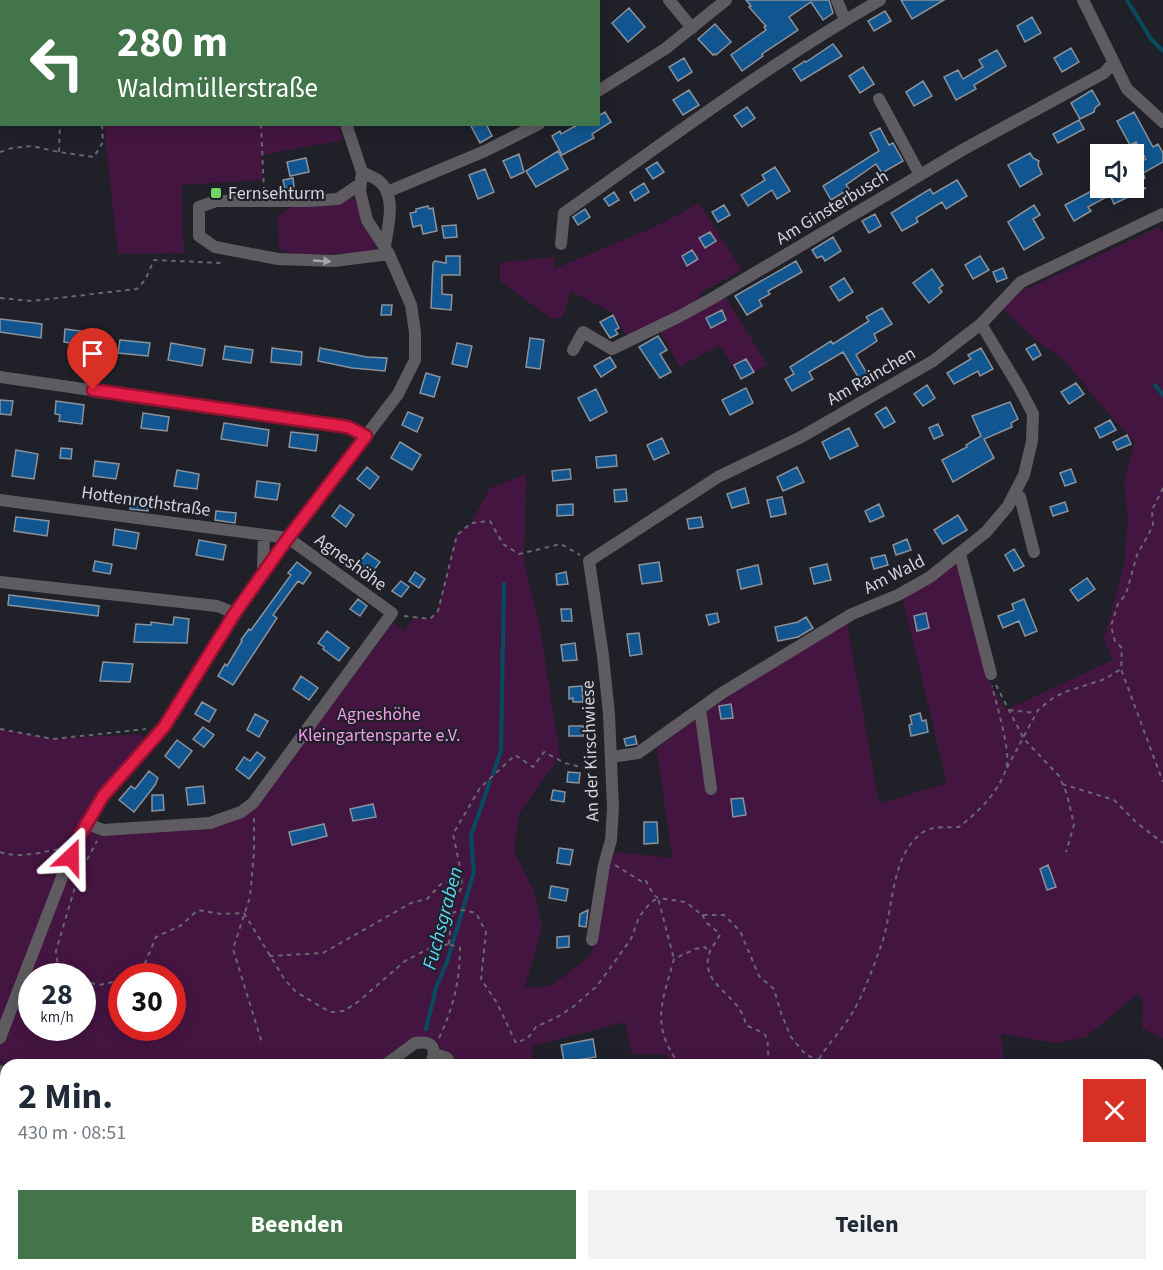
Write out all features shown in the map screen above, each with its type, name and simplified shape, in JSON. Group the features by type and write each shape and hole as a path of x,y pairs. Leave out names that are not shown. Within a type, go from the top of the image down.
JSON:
{"street":[{"path":"669,0 692,27"},
{"path":"600,90 656,55 726,0"},
{"path":"837,0 845,20"},
{"path":"561,244 564,213 741,89 845,20 880,0"},
{"path":"1083,0 1127,89 1163,122"},
{"name":"Am Ginsterbusch","path":"573,350 583,332 612,349 680,316 964,149 1104,73 1113,63"},
{"path":"879,99 920,175"},
{"path":"0,1038 74,846 86,823 103,796 164,727 235,613 288,538 398,394 415,360 415,332 411,305 387,250 367,220 362,208 361,178 347,126"},
{"path":"387,192 485,151 535,126"},
{"path":"361,178 338,199 216,201 199,207 199,236 215,247 278,259 334,261 387,250"},
{"path":"361,178 379,181 387,192 390,210 387,250"},
{"name":"Am Rainchen","path":"589,561 718,477 801,437 933,361 981,324 1021,282 1163,214"},
{"name":"Am Wald","path":"611,757 638,753 700,709 852,614 898,595 930,577 986,532 1008,506 1024,475 1032,441 1033,414 981,324"},
{"path":"0,377 348,427 366,436"},
{"path":"1020,498 1034,552"},
{"name":"Hottenrothstraße","path":"0,500 288,538"},
{"path":"263,574 264,535"},
{"name":"Agneshöhe","path":"288,538 393,614"},
{"path":"960,554 991,674"},
{"name":"An der Kirschwiese","path":"589,561 603,656 611,757 611,840 604,865 592,940"},
{"path":"0,582 217,606 235,613"},
{"path":"86,823 103,830 210,822 241,812 253,803 393,614"},
{"path":"700,709 711,789"},
{"path":"393,1059 415,1043 427,1043 433,1056 447,1059"}],"path":[{"path":"59,152 60,126"},
{"path":"0,152 32,146 94,157 104,142 102,126"},
{"path":"261,126 263,201"},
{"path":"0,297 31,301 137,289 145,280 154,260 221,263 234,250"},
{"path":"1163,488 1152,510 1153,526 1137,555 1126,594 1118,604 1111,626 1115,641 1122,648 1121,669 1163,782"},
{"path":"393,614 412,619 430,620 438,611 457,536 471,523 490,521 503,544 519,554 561,544 589,561"},
{"path":"702,915 724,915 740,931 759,976 774,989 791,1037 806,1054 819,1059 851,1016 863,992 881,945 902,858 910,844 932,827 959,827 976,813 994,793 1024,739 1035,713 1059,695 1104,679 1121,669"},
{"path":"991,674 1024,739 1059,776 1074,825 1066,852"},
{"path":"991,674 1005,739 1007,768"},
{"path":"1010,710 1035,713"},
{"path":"0,729 53,739 164,727"},
{"path":"449,944 453,901 461,890 462,877 453,834 480,788 515,755 533,767 544,752 565,763 588,769 611,757"},
{"path":"1062,784 1114,800 1137,823 1163,843"},
{"path":"253,803 254,852 250,897 233,949 262,1043"},
{"path":"58,963 56,951 78,877 103,830"},
{"path":"0,852 7,855 31,854 74,846"},
{"path":"609,861 644,883 646,881 658,898 686,902 716,929 720,934 717,943 709,952 707,968 710,977 731,996 743,1012 746,1025 764,1034 767,1040 768,1059"},
{"path":"269,956 323,953 411,903 427,899 441,884 462,877"},
{"path":"452,913 462,910 476,913 486,932 481,979 497,1003 516,1043 528,1038 536,1027 573,1007 597,986 631,939 639,918 650,903 658,898"},
{"path":"658,898 674,959 661,1004 661,1028 668,1050 675,1059"},
{"path":"145,963 156,937 180,926 198,910 222,914 244,913"},
{"path":"244,913 285,980 296,992 330,1012 344,1011 405,961 426,950 449,944 460,948 458,977 451,1011 433,1056"},
{"path":"674,959 694,949 705,947 709,952"}],"green space":[{"path":"104,126 339,126 343,140 262,155 262,180 181,185 184,253 118,254"},
{"path":"352,198 356,199 376,245 374,250 359,253 296,255 279,248 278,216 293,206 340,203"},
{"path":"699,203 742,270 700,293 703,299 627,337 613,313 571,291 562,317 552,319 500,281 500,263 554,257 554,269 659,225"},
{"name":"Agneshöhe Kleingartensparte e.V.","path":"1159,227 1163,232 1163,1039 1142,1028 1143,1003 1139,993 1086,1037 1056,1043 1001,1034 1004,1059 669,1059 665,1054 632,1054 625,1022 532,1046 533,1059 449,1059 434,1041 416,1038 383,1059 0,1059 0,729 53,739 140,734 144,740 87,806 86,823 97,833 242,815 335,701 393,623 404,631 412,619 430,619 437,612 456,535 471,523 490,488 526,474 524,562 540,628 560,756 519,814 514,851 534,892 542,927 525,988 551,986 590,956 595,941 609,864 615,852 672,858 657,748 726,698 847,622 879,804 947,783 903,601 907,596 959,560 988,679 1006,710 1113,660 1104,639 1124,565 1128,520 1124,482 1135,442 1065,361 1038,342 1002,308 1024,290"},
{"path":"725,296 767,365 741,380 720,345 680,367 660,331"}],"building":[{"path":"746,0 829,0 833,13 823,20 811,2 789,17 798,30 762,54 763,56 742,71 731,55 766,30 764,27 766,26 749,7 751,6"},
{"path":"901,0 944,0 912,19"},
{"path":"629,8 645,27 628,42 612,23"},
{"path":"885,11 891,21 874,31 868,21"},
{"path":"1032,17 1041,33 1025,42 1017,26"},
{"path":"715,24 731,42 713,55 698,39"},
{"path":"833,44 842,56 801,81 793,69"},
{"path":"1071,48 1079,62 1062,72 1054,58"},
{"path":"997,50 1006,66 974,85 976,89 956,100 944,77 958,70 963,79 983,67 979,60"},
{"path":"684,58 692,72 678,81 669,67"},
{"path":"863,67 874,84 860,93 849,76"},
{"path":"923,81 932,96 914,106 906,92"},
{"path":"689,90 699,105 683,115 673,100"},
{"path":"1092,90 1100,104 1094,112 1080,119 1071,103"},
{"path":"747,107 755,118 742,127 734,116"},
{"path":"605,112 611,122 592,134 594,138 562,155 552,136 575,126 600,126 600,115"},
{"path":"1134,112 1153,147 1158,144 1163,153 1163,162 1144,172 1144,160 1146,159 1144,144 1136,142 1129,144 1117,121"},
{"path":"1079,120 1084,129 1058,143 1053,134"},
{"path":"471,126 487,126 492,136 480,143"},
{"path":"880,128 889,145 893,143 903,161 882,173 876,164 846,185 849,189 831,200 823,186 879,151 870,133"},
{"path":"558,151 568,169 536,187 526,171"},
{"path":"1030,153 1039,161 1038,165 1042,174 1020,187 1008,165"},
{"path":"519,154 524,172 511,178 503,161"},
{"path":"306,158 309,172 290,176 287,162"},
{"path":"657,162 664,172 653,179 646,169"},
{"path":"775,167 790,191 777,199 772,190 748,206 741,195 765,180 762,175"},
{"path":"485,169 494,192 478,199 469,175"},
{"path":"293,178 294,187 285,189 283,180"},
{"path":"957,180 967,196 946,209 942,202 916,218 918,222 902,231 891,213 930,189 933,194"},
{"path":"644,183 649,192 635,201 630,192"},
{"path":"614,192 619,200 609,206 604,199"},
{"path":"1090,192 1090,198 1104,198 1088,207 1091,211 1074,221 1065,205"},
{"path":"1111,198 1126,198 1114,204"},
{"path":"724,205 730,215 718,222 712,212"},
{"path":"1034,205 1040,215 1033,219 1044,238 1024,250 1008,222"},
{"path":"428,206 429,209 433,208 437,231 423,234 421,225 413,227 410,213"},
{"path":"585,209 590,217 578,225 573,217"},
{"path":"875,214 881,226 869,233 862,221"},
{"path":"456,225 457,237 444,238 442,226"},
{"path":"710,232 716,241 705,248 699,238"},
{"path":"833,237 841,251 825,261 822,256 817,258 812,250"},
{"path":"692,250 698,259 687,266 682,256"},
{"path":"446,256 460,256 460,275 442,275 442,294 452,295 451,310 431,308 433,263 435,261 446,263"},
{"path":"980,256 989,270 973,279 965,265"},
{"path":"796,261 802,272 768,291 770,294 759,300 762,306 747,315 735,296"},
{"path":"1003,268 1007,278 997,282 993,272"},
{"path":"932,269 943,285 939,288 942,292 929,303 913,283"},
{"path":"844,278 853,292 839,301 830,287"},
{"path":"382,305 392,305 391,315 381,315"},
{"path":"882,308 892,324 874,334 877,341 856,355 868,375 860,380 843,352 809,372 813,379 792,391 785,379 794,374 790,367 831,341 833,344 869,321 866,317"},
{"path":"722,310 726,320 711,328 706,318"},
{"path":"613,315 619,328 615,330 618,334 610,338 600,322"},
{"path":"0,319 42,324 41,338 0,332"},
{"path":"65,329 95,333 94,346 64,342"},
{"path":"658,336 667,350 660,354 671,372 660,378 639,347"},
{"path":"530,338 544,340 540,369 526,367"},
{"path":"120,340 150,343 148,356 118,353"},
{"path":"171,343 205,349 202,366 168,360"},
{"path":"457,343 472,346 467,367 452,364"},
{"path":"1035,344 1041,355 1033,360 1026,349"},
{"path":"225,346 253,350 251,363 223,359"},
{"path":"272,348 302,352 301,365 271,362"},
{"path":"320,348 367,357 387,358 385,371 352,368 318,361"},
{"path":"981,348 993,369 980,376 978,371 954,384 947,373 971,359 968,355"},
{"path":"610,357 616,367 601,377 594,366"},
{"path":"746,359 754,372 741,379 734,365"},
{"path":"426,373 440,377 434,397 420,393"},
{"path":"1076,383 1084,394 1069,404 1061,392"},
{"path":"927,385 935,398 923,406 914,394"},
{"path":"746,388 753,403 730,415 722,400"},
{"path":"596,389 607,412 590,421 578,398"},
{"path":"0,400 13,401 11,415 0,414"},
{"path":"56,401 84,405 82,424 59,421 60,415 55,414"},
{"path":"1010,402 1018,419 1011,423 1012,427 984,439 994,458 953,482 942,460 967,447 966,445 981,436 972,416"},
{"path":"886,407 895,422 884,428 875,414"},
{"path":"408,412 423,418 417,432 402,425"},
{"path":"143,413 169,417 167,431 141,428"},
{"path":"1110,420 1116,430 1100,438 1095,428"},
{"path":"224,423 269,430 267,446 221,439"},
{"path":"938,424 943,435 934,439 929,428"},
{"path":"849,428 858,446 830,459 822,442"},
{"path":"291,432 318,435 316,451 289,447"},
{"path":"1127,435 1131,444 1117,450 1113,442"},
{"path":"662,438 669,453 654,460 647,445"},
{"path":"400,442 421,455 412,470 391,458"},
{"path":"61,448 72,449 71,459 60,458"},
{"path":"16,450 38,454 34,479 12,476"},
{"path":"616,455 617,466 597,468 596,457"},
{"path":"95,461 119,464 116,479 93,476"},
{"path":"367,467 379,477 370,489 357,479"},
{"path":"797,467 804,482 783,491 777,477"},
{"path":"570,469 571,479 553,481 552,471"},
{"path":"1071,469 1076,482 1065,486 1060,473"},
{"path":"177,470 199,474 197,489 174,486"},
{"path":"257,481 280,484 277,500 255,497"},
{"path":"745,488 749,503 732,508 727,494"},
{"path":"626,489 627,501 615,502 614,490"},
{"path":"782,497 786,514 771,517 767,500"},
{"path":"131,499 149,501 148,511 130,509"},
{"path":"1065,502 1068,511 1053,516 1050,507"},
{"path":"573,504 573,515 557,516 557,505"},
{"path":"879,504 884,516 870,522 865,511"},
{"path":"340,505 354,515 346,527 332,516"},
{"path":"216,511 236,513 235,523 215,520"},
{"path":"958,515 967,530 943,544 934,530"},
{"path":"16,517 49,521 47,536 14,531"},
{"path":"701,517 703,527 689,529 687,519"},
{"path":"115,529 139,533 136,549 113,545"},
{"path":"907,539 911,550 896,555 893,545"},
{"path":"199,540 226,545 223,560 196,555"},
{"path":"1014,549 1024,566 1014,571 1005,555"},
{"path":"367,553 380,562 371,574 358,564"},
{"path":"885,555 888,565 874,569 871,558"},
{"path":"95,561 112,564 110,574 93,571"},
{"path":"297,562 311,573 303,584 298,581 273,615 277,618 233,685 218,676 225,664 227,666 241,640 249,629 251,630 291,575 288,573"},
{"path":"659,562 662,581 642,584 639,565"},
{"path":"827,564 831,580 814,584 810,568"},
{"path":"758,565 762,584 741,589 737,570"},
{"path":"415,572 425,579 419,588 409,581"},
{"path":"566,572 568,584 557,585 556,574"},
{"path":"1087,578 1095,589 1078,601 1070,590"},
{"path":"401,581 409,587 401,597 392,591"},
{"path":"9,595 99,606 98,616 8,605"},
{"path":"358,599 367,606 360,616 350,609"},
{"path":"1024,599 1037,631 1025,636 1019,621 1003,628 998,616 1014,610 1012,604"},
{"path":"561,609 571,609 572,621 562,621"},
{"path":"717,613 719,622 709,625 706,615"},
{"path":"926,613 929,628 917,631 914,616"},
{"path":"174,617 189,619 187,643 134,642 136,624 151,625 151,622 173,625"},
{"path":"806,617 813,628 798,637 778,641 775,627 798,622"},
{"path":"327,631 349,648 339,661 318,643"},
{"path":"639,633 642,654 630,656 627,634"},
{"path":"575,643 577,660 563,661 561,645"},
{"path":"103,662 133,664 130,682 100,681"},
{"path":"301,676 318,688 309,700 293,689"},
{"path":"582,686 583,702 573,702 573,698 569,699 569,687"},
{"path":"202,702 216,710 209,722 195,714"},
{"path":"731,704 733,718 721,719 719,706"},
{"path":"920,713 922,721 926,720 928,732 911,736 910,716"},
{"path":"255,714 268,721 259,737 247,730"},
{"path":"569,726 583,726 583,736 569,736"},
{"path":"203,727 214,735 204,747 193,739"},
{"path":"635,736 637,744 626,746 624,739"},
{"path":"177,740 192,751 179,768 165,756"},
{"path":"257,752 265,758 249,779 236,769 244,757 250,761"},
{"path":"149,771 158,778 134,812 119,800 131,786 135,789"},
{"path":"568,772 580,773 579,783 567,782"},
{"path":"203,786 205,803 188,805 186,788"},
{"path":"553,790 565,792 564,802 551,800"},
{"path":"152,795 163,795 164,810 152,811"},
{"path":"743,798 746,815 733,817 731,799"},
{"path":"373,804 376,817 353,821 350,809"},
{"path":"644,822 657,822 658,843 644,844"},
{"path":"324,824 327,836 292,845 289,832"},
{"path":"559,848 573,850 570,865 557,863"},
{"path":"1048,865 1056,887 1047,890 1040,869"},
{"path":"551,886 568,889 566,901 549,898"},
{"path":"588,910 586,927 579,926 580,914"},
{"path":"569,936 569,947 557,948 557,937"},
{"path":"593,1039 596,1057 563,1059 561,1045"}],"waterway":[{"path":"1127,0 1151,39 1163,51"},
{"path":"1155,385 1163,395"},
{"name":"Fuchsgraben","path":"493,774 501,751 504,584"},
{"name":"Fuchsgraben","path":"426,1029 436,988 447,962 474,872 471,836 490,781"}],"place":[{"name":"Fernsehturm","path":"216,193"}],"route":[{"path":"71,857 86,823 103,796 164,727 235,613 288,538 366,436 348,427 93,390"}]}
